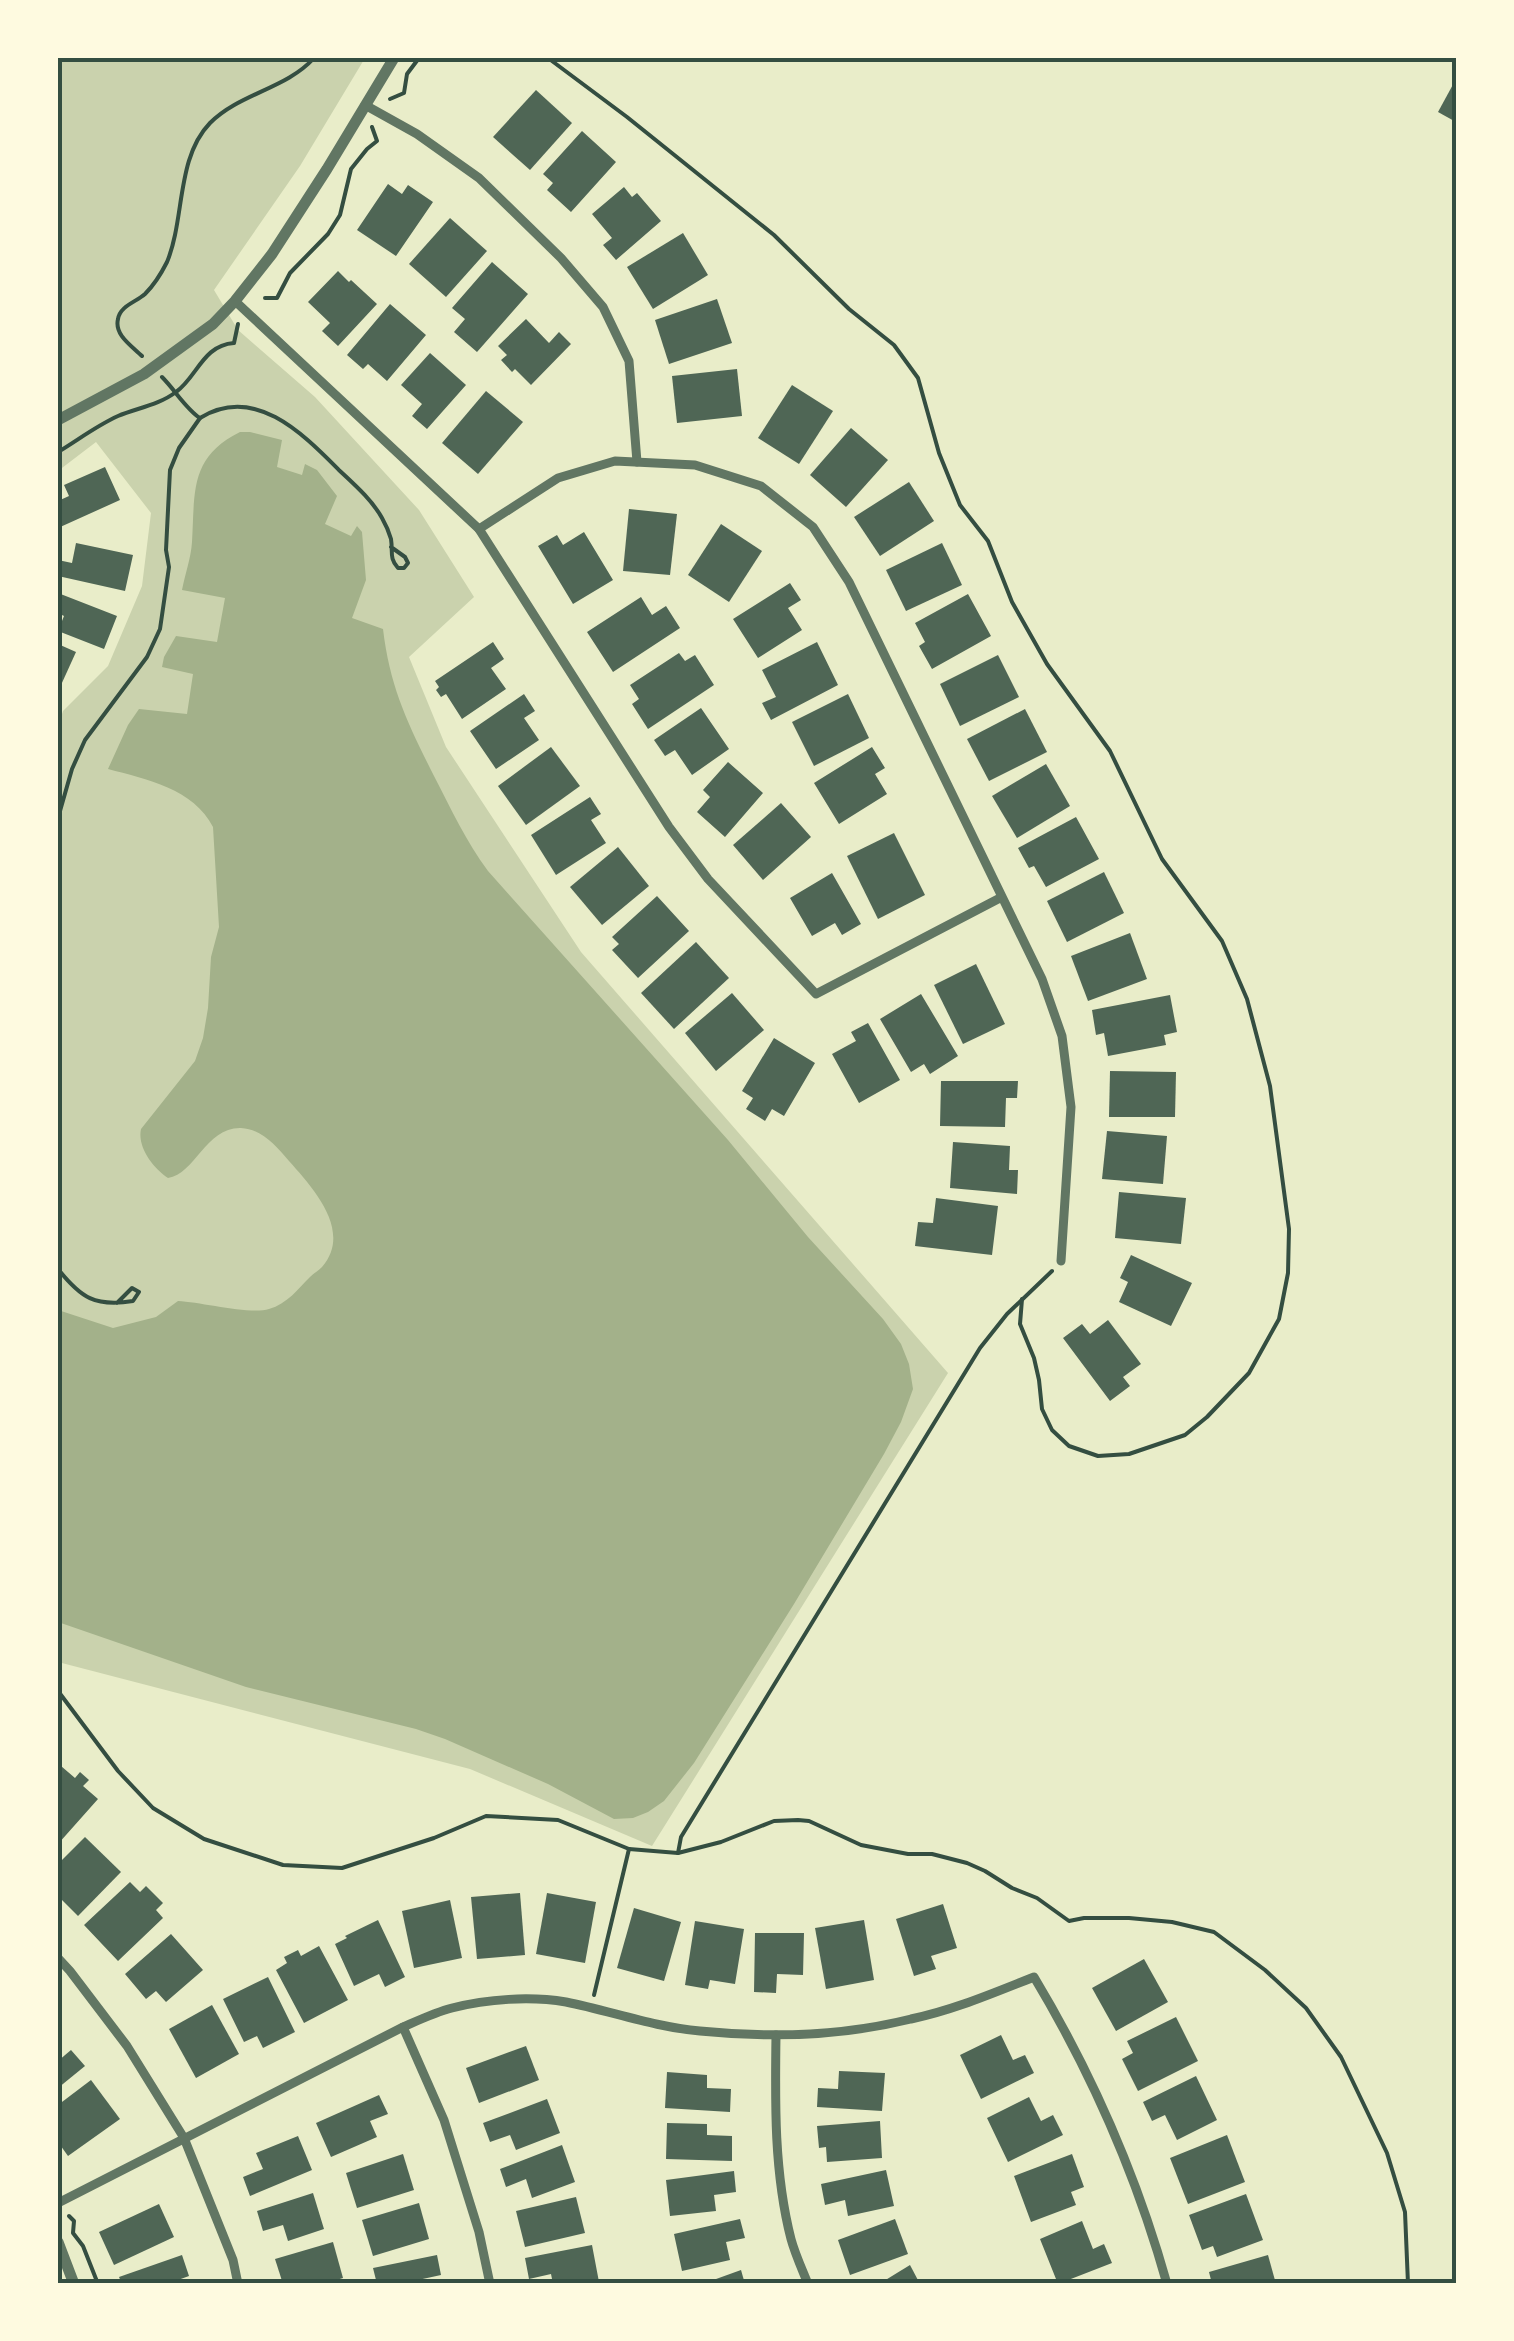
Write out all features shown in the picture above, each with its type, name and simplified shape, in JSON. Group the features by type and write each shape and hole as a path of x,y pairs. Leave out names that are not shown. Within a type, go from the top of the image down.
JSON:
{"street":[{"path":"58,420 153,368 213,324 235,301 272,254 394,58"},
{"path":"366,106 417,134 479,178 561,258 603,307 628,361 637,462"},
{"path":"235,301 479,529 669,827 708,880 816,994 1000,898"},
{"path":"479,529 558,478 615,461 695,465 760,486 813,527 848,582 1042,979 1062,1036 1071,1107 1062,1261"},
{"path":"58,1958 127,2046 184,2138 238,2284"},
{"path":"58,2203 403,2026 452,2008 494,2001 564,2002 652,2024 699,2031 823,2033 914,2019 1034,1977 1090,2080 1141,2203 1166,2284"},
{"path":"403,2026 444,2120 490,2284"},
{"path":"776,2035 779,2170 791,2241 808,2284"},
{"path":"58,2242 74,2284"}],"path":[{"path":"200,418 120,334 118,314 145,294 166,264 179,223 188,163 210,124 239,102 288,80 314,58"},
{"path":"390,99 404,93 407,74 419,58"},
{"path":"548,58 774,235 849,309 894,345 918,378 939,453 960,505 988,541 1012,602 1047,664 1110,751 1162,859 1222,941 1247,999 1270,1086 1289,1229 1288,1273 1279,1319 1250,1373 1208,1417 1184,1435 1129,1454 1098,1456 1069,1446 1052,1430 1042,1409 1034,1358 1020,1324 1022,1299"},
{"path":"265,298 277,298 290,273 328,234 340,215 351,170 377,141 372,126"},
{"path":"58,452 92,429 177,392 203,358 227,343 234,343 238,324"},
{"path":"58,818 72,769 86,740 146,657 160,629 168,590 170,470 179,448 200,418 214,409 252,408 303,433 378,512 388,528 392,547"},
{"path":"678,1853 682,1837 980,1348 1006,1314 1062,1261"},
{"path":"58,1269 86,1297 116,1303"},
{"path":"58,1691 118,1770 153,1808 204,1839 283,1865 342,1868 434,1838 486,1816 558,1820 629,1848 678,1853 721,1842 774,1821 809,1822 861,1845 908,1854 932,1854 967,1863 1036,1898 1070,1921 1128,1918 1172,1922 1214,1932 1266,1970 1306,2008 1341,2056 1387,2154 1405,2212 1408,2284"},
{"path":"590,2009 629,1848"},
{"path":"69,2216 74,2220 74,2233 84,2246 98,2284"}],"shaded area":[{"path":"58,58 365,58 300,166 214,290 238,330 315,397 419,510 474,597 409,657 446,747 581,952 948,1373 652,1846 470,1769 58,1662 58,726 63,711 108,666 142,586 151,513 96,442 58,471"},
{"path":"240,432 282,440 277,467 302,475 305,464 317,470 337,496 325,524 351,536 357,526 362,532 366,580 352,618 383,629 390,670 408,722 459,825 488,871 883,1319 901,1344 909,1364 913,1389 901,1422 794,1604 694,1763 664,1801 633,1818 614,1819 548,1784 416,1729 246,1687 58,1622 58,1310 113,1328 156,1317 178,1301 269,1309 287,1300 322,1267 333,1239 326,1211 309,1184 256,1131 241,1128 219,1135 186,1168 168,1178 147,1156 140,1136 141,1129 195,1061 203,1038 211,957 219,927 213,827 194,803 181,795 108,769 139,709 187,714 193,674 162,667 176,636 217,642 225,598 182,590 198,478 211,453"}],"building":[{"path":"1456,79 1456,122 1438,112"},
{"path":"536,90 572,123 530,170 493,137"},
{"path":"582,131 616,162 571,212 547,190 553,183 543,174"},
{"path":"388,184 402,194 408,185 433,202 396,256 357,230"},
{"path":"624,187 632,197 637,193 661,221 616,260 603,245 612,238 592,214"},
{"path":"450,218 487,251 446,297 409,264"},
{"path":"683,233 708,275 653,309 627,267"},
{"path":"492,262 528,294 477,352 454,332 465,319 452,308"},
{"path":"338,271 377,304 338,346 322,331 330,323 308,302"},
{"path":"717,299 732,343 669,364 655,320"},
{"path":"390,304 426,335 387,381 368,364 363,369 347,355"},
{"path":"526,319 549,343 559,332 571,344 531,385 501,360 507,355 498,346"},
{"path":"430,353 466,385 427,429 412,416 422,404 401,385"},
{"path":"737,369 742,416 677,423 672,376"},
{"path":"792,385 833,411 799,464 758,438"},
{"path":"486,391 523,422 478,474 442,443"},
{"path":"851,428 888,460 846,507 810,475"},
{"path":"105,467 120,500 58,528 58,501 69,496 64,485"},
{"path":"909,482 934,521 880,556 854,517"},
{"path":"629,509 677,514 670,575 623,571"},
{"path":"721,524 762,551 729,602 688,575"},
{"path":"584,532 613,580 573,604 538,546 557,535 563,545"},
{"path":"76,543 133,555 125,591 58,576 58,560 72,563"},
{"path":"942,543 962,585 906,611 886,570"},
{"path":"790,583 801,600 788,608 802,630 758,658 733,619"},
{"path":"58,593 117,616 104,649 58,631 64,616 58,613"},
{"path":"968,594 991,636 932,669 919,646 925,642 915,623"},
{"path":"641,597 652,615 666,606 680,628 613,672 587,632"},
{"path":"493,642 504,659 491,668 506,689 462,719 446,694 441,697 436,690 439,687 435,681"},
{"path":"817,642 838,685 771,720 762,703 776,697 762,670"},
{"path":"58,644 76,652 61,685 58,684"},
{"path":"679,653 685,661 695,655 714,685 648,729 632,704 639,699 630,685"},
{"path":"998,655 1019,697 960,726 940,684"},
{"path":"524,694 535,711 524,718 539,740 496,769 470,731"},
{"path":"848,694 869,738 814,766 792,722"},
{"path":"701,708 729,749 692,775 675,750 665,756 654,740"},
{"path":"1025,709 1047,752 989,781 967,739"},
{"path":"551,747 580,786 526,825 498,786"},
{"path":"872,747 885,768 875,774 887,794 839,824 814,783"},
{"path":"728,762 763,793 725,837 697,812 710,797 703,790"},
{"path":"1046,764 1070,806 1017,838 992,796"},
{"path":"590,797 601,814 591,820 606,843 556,875 531,835"},
{"path":"781,803 811,837 763,880 733,845"},
{"path":"1076,817 1099,859 1046,887 1018,848"},
{"path":"894,833 925,895 878,919 847,856"},
{"path":"618,847 649,886 602,925 570,887"},
{"path":"1104,872 1124,913 1067,942 1047,901"},
{"path":"832,873 861,924 842,935 835,923 812,936 790,898"},
{"path":"657,896 689,931 638,978 612,950 619,944 612,937"},
{"path":"1130,933 1147,979 1088,1001 1071,956"},
{"path":"696,942 729,978 674,1029 641,993"},
{"path":"976,964 1005,1024 963,1044 934,985"},
{"path":"732,993 764,1030 716,1071 685,1033"},
{"path":"921,994 958,1056 930,1074 924,1064 911,1072 880,1019"},
{"path":"1170,995 1177,1032 1164,1035 1166,1045 1108,1056 1104,1033 1096,1035 1092,1010"},
{"path":"868,1023 900,1080 859,1103 832,1054 856,1041 851,1032"},
{"path":"774,1038 815,1063 784,1116 772,1109 765,1121 746,1109 753,1098 742,1091"},
{"path":"1110,1071 1176,1072 1175,1117 1109,1117"},
{"path":"941,1081 1018,1081 1017,1098 1006,1098 1005,1127 940,1126"},
{"path":"1107,1131 1167,1136 1163,1184 1102,1179"},
{"path":"953,1142 1010,1146 1009,1170 1018,1170 1017,1194 950,1188"},
{"path":"1119,1192 1186,1198 1181,1244 1115,1238"},
{"path":"936,1198 998,1206 992,1255 915,1246 918,1222 933,1223"},
{"path":"1131,1255 1192,1283 1171,1326 1119,1302 1128,1282 1120,1278"},
{"path":"1108,1320 1141,1364 1123,1377 1130,1386 1110,1401 1063,1338 1082,1324 1090,1334"},
{"path":"61,1766 75,1778 80,1772 89,1780 83,1786 98,1799 58,1844 58,1770"},
{"path":"85,1837 121,1872 78,1916 58,1896 58,1864"},
{"path":"130,1882 140,1892 146,1886 163,1903 156,1910 163,1918 118,1961 84,1925"},
{"path":"520,1893 525,1955 477,1959 471,1897"},
{"path":"547,1893 596,1902 585,1963 536,1954"},
{"path":"450,1900 462,1958 414,1968 402,1911"},
{"path":"943,1904 957,1948 931,1956 936,1969 914,1976 896,1919"},
{"path":"634,1908 681,1922 664,1981 617,1968"},
{"path":"378,1920 405,1977 385,1987 379,1974 354,1986 335,1944"},
{"path":"864,1920 874,1980 826,1989 815,1928"},
{"path":"695,1921 744,1929 735,1984 710,1980 708,1989 685,1985"},
{"path":"755,1933 804,1933 803,1975 777,1974 776,1993 754,1992"},
{"path":"171,1934 203,1970 166,2002 156,1991 146,1999 125,1974"},
{"path":"319,1946 348,2000 304,2023 276,1970 287,1963 284,1957 298,1950 301,1956"},
{"path":"1144,1959 1168,2002 1116,2031 1092,1988"},
{"path":"268,1977 295,2032 263,2048 257,2036 244,2042 223,1999"},
{"path":"212,2005 239,2054 196,2078 169,2029"},
{"path":"1176,2017 1198,2061 1138,2091 1122,2059 1133,2053 1127,2041"},
{"path":"1001,2035 1013,2060 1025,2055 1034,2073 981,2099 960,2055"},
{"path":"526,2046 539,2080 479,2103 466,2068"},
{"path":"71,2050 85,2066 58,2088 58,2061"},
{"path":"839,2071 885,2073 882,2111 817,2107 818,2088 838,2089"},
{"path":"667,2072 707,2075 707,2088 731,2089 730,2112 665,2108"},
{"path":"1196,2076 1217,2120 1177,2140 1165,2115 1152,2121 1143,2102"},
{"path":"91,2080 120,2119 68,2156 58,2142 58,2105"},
{"path":"379,2095 388,2114 370,2121 377,2137 331,2157 316,2123"},
{"path":"1029,2097 1041,2121 1053,2115 1063,2135 1008,2162 987,2118"},
{"path":"547,2099 560,2133 516,2150 510,2135 490,2142 483,2123"},
{"path":"880,2121 882,2158 827,2162 826,2147 819,2148 817,2126"},
{"path":"667,2123 707,2124 707,2135 732,2136 732,2161 666,2159"},
{"path":"1227,2135 1245,2182 1188,2204 1170,2158"},
{"path":"298,2136 312,2170 250,2196 243,2177 263,2169 256,2153"},
{"path":"562,2145 575,2182 532,2198 526,2179 506,2187 500,2169"},
{"path":"403,2154 414,2190 357,2208 346,2173"},
{"path":"1072,2154 1084,2187 1071,2192 1076,2205 1031,2222 1014,2176"},
{"path":"886,2170 894,2206 848,2216 845,2200 825,2205 821,2184"},
{"path":"734,2171 736,2192 714,2195 716,2211 670,2216 666,2180"},
{"path":"313,2193 324,2229 288,2241 283,2225 263,2231 257,2211"},
{"path":"1246,2194 1263,2240 1217,2257 1213,2246 1202,2250 1189,2215"},
{"path":"576,2197 585,2233 525,2247 516,2211"},
{"path":"419,2203 429,2239 373,2256 362,2220"},
{"path":"159,2204 174,2237 114,2265 99,2232"},
{"path":"740,2219 745,2238 726,2242 730,2260 682,2271 674,2234"},
{"path":"895,2219 908,2254 850,2275 838,2240"},
{"path":"1082,2221 1093,2249 1104,2244 1112,2263 1058,2284 1040,2239"},
{"path":"333,2242 343,2278 323,2284 283,2284 275,2259"},
{"path":"592,2245 599,2282 553,2284 551,2274 529,2279 525,2258"},
{"path":"182,2255 189,2276 167,2284 122,2284 119,2277"},
{"path":"437,2255 441,2275 418,2280 419,2284 377,2284 373,2268"},
{"path":"1268,2255 1276,2284 1212,2284 1209,2272"},
{"path":"910,2265 920,2284 879,2284"},
{"path":"741,2270 745,2284 705,2284 705,2283"}]}
